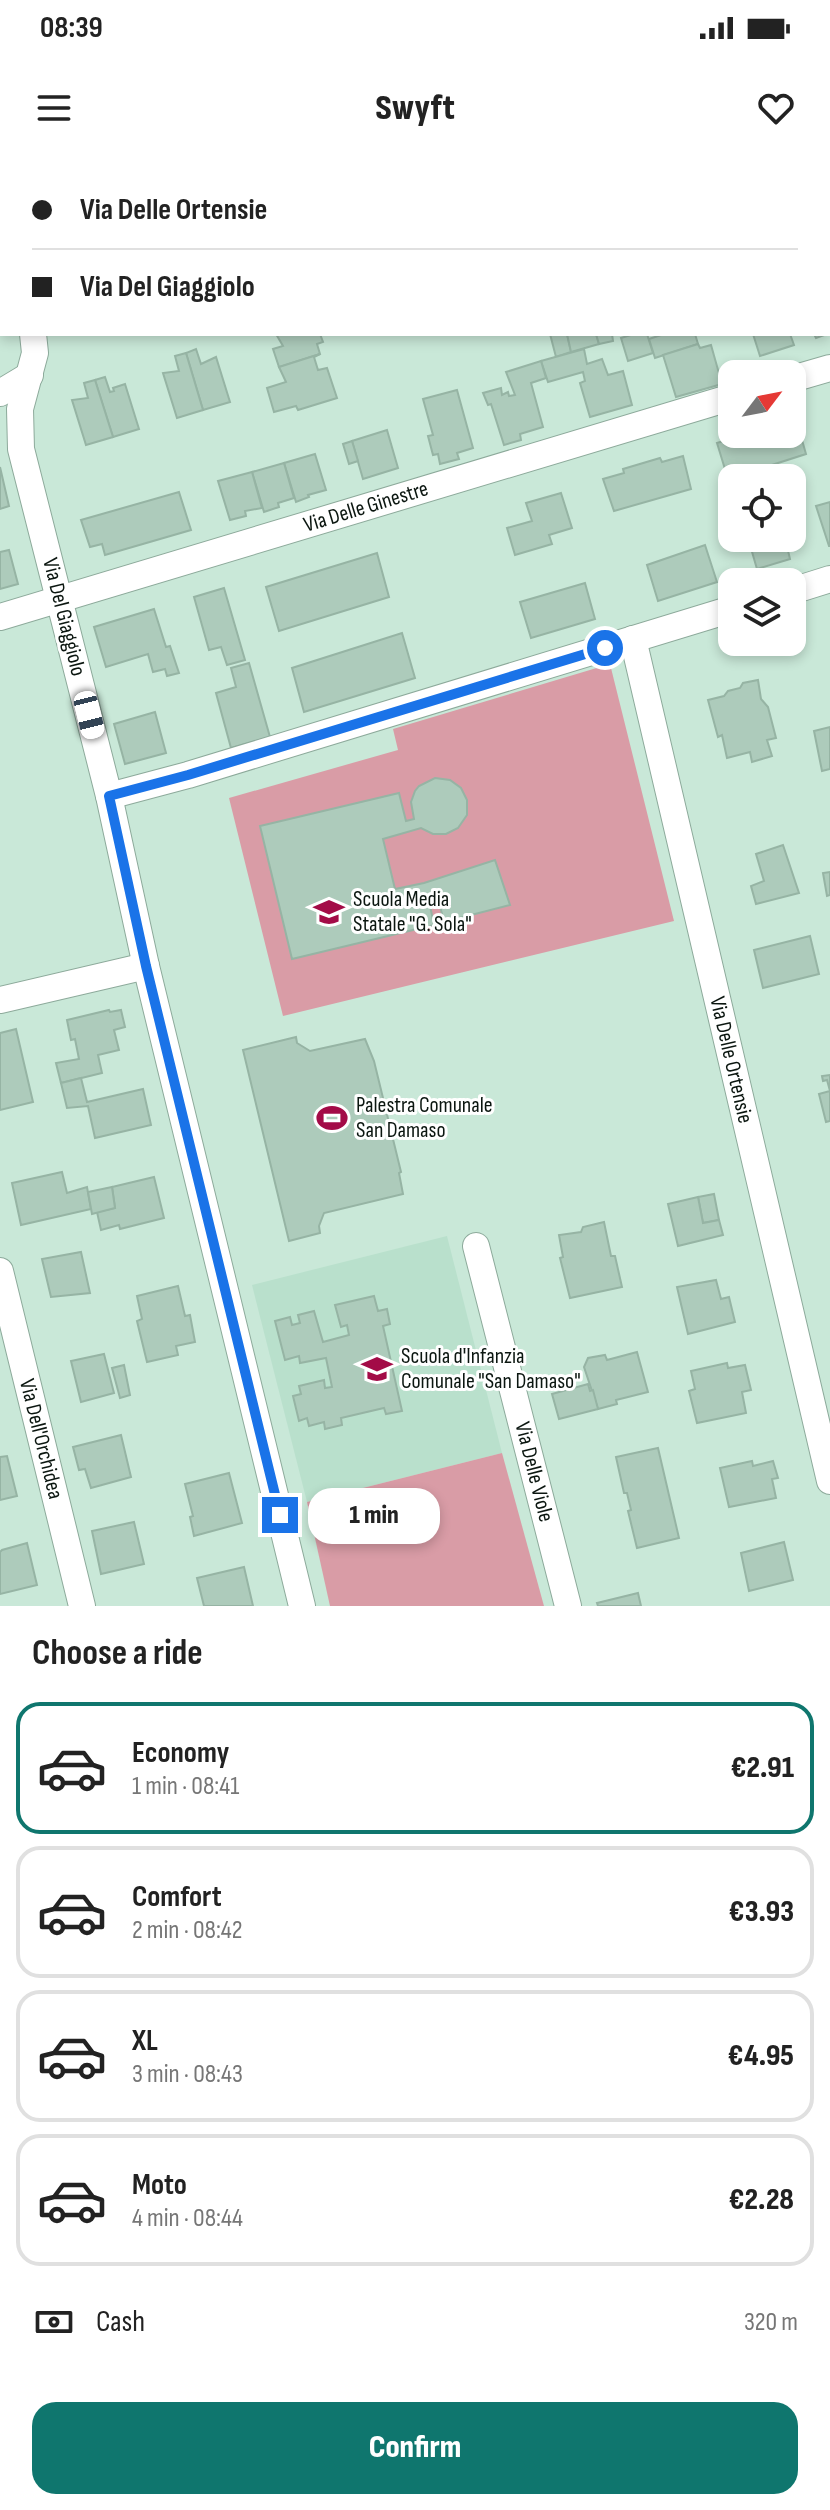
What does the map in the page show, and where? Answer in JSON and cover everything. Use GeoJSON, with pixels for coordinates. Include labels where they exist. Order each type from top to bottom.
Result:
{"type":"FeatureCollection","features":[{"type":"Feature","properties":{"kind":"street","name":"Via Del Giaggiolo"},"geometry":{"type":"LineString","coordinates":[[33,336],[35,353],[20,409],[21,449],[109,796],[146,966],[302,1606]]}},
{"type":"Feature","properties":{"kind":"street"},"geometry":{"type":"LineString","coordinates":[[806,375],[830,368]]}},
{"type":"Feature","properties":{"kind":"street"},"geometry":{"type":"LineString","coordinates":[[0,393],[30,375]]}},
{"type":"Feature","properties":{"kind":"street","name":"Via Delle Ginestre"},"geometry":{"type":"LineString","coordinates":[[0,617],[718,401]]}},
{"type":"Feature","properties":{"kind":"street"},"geometry":{"type":"LineString","coordinates":[[806,587],[830,579]]}},
{"type":"Feature","properties":{"kind":"street"},"geometry":{"type":"LineString","coordinates":[[109,796],[188,775],[718,613]]}},
{"type":"Feature","properties":{"kind":"street","name":"Via Delle Ortensie"},"geometry":{"type":"LineString","coordinates":[[633,639],[830,1481]]}},
{"type":"Feature","properties":{"kind":"street"},"geometry":{"type":"LineString","coordinates":[[0,1000],[146,966]]}},
{"type":"Feature","properties":{"kind":"street","name":"Via Delle Viole"},"geometry":{"type":"LineString","coordinates":[[476,1246],[568,1606]]}},
{"type":"Feature","properties":{"kind":"street","name":"Via Dell'Orchidea"},"geometry":{"type":"LineString","coordinates":[[0,1271],[82,1606]]}},
{"type":"Feature","properties":{"kind":"shaded area"},"geometry":{"type":"Polygon","coordinates":[[[610,664],[674,921],[283,1016],[229,798],[398,750],[393,729],[610,664]]]}},
{"type":"Feature","properties":{"kind":"shaded area","name":"Scuola d'Infanzia Comunale \"San Damaso\""},"geometry":{"type":"Polygon","coordinates":[[[447,1236],[502,1453],[307,1502],[252,1285],[447,1236]]]}},
{"type":"Feature","properties":{"kind":"shaded area"},"geometry":{"type":"Polygon","coordinates":[[[502,1453],[544,1606],[330,1606],[307,1502],[502,1453]]]}},
{"type":"Feature","properties":{"kind":"building"},"geometry":{"type":"Polygon","coordinates":[[[277,336],[321,336],[323,342],[317,344],[320,354],[279,367],[273,349],[283,346],[277,336]]]}},
{"type":"Feature","properties":{"kind":"building"},"geometry":{"type":"Polygon","coordinates":[[[551,336],[567,336],[571,352],[556,357],[551,336]]]}},
{"type":"Feature","properties":{"kind":"building"},"geometry":{"type":"Polygon","coordinates":[[[567,336],[597,336],[599,344],[571,352],[567,336]]]}},
{"type":"Feature","properties":{"kind":"building"},"geometry":{"type":"Polygon","coordinates":[[[597,336],[612,336],[613,341],[599,344],[597,336]]]}},
{"type":"Feature","properties":{"kind":"building"},"geometry":{"type":"Polygon","coordinates":[[[648,336],[653,353],[628,361],[621,338],[648,336]]]}},
{"type":"Feature","properties":{"kind":"building"},"geometry":{"type":"Polygon","coordinates":[[[658,336],[696,336],[698,344],[655,358],[649,339],[658,336]]]}},
{"type":"Feature","properties":{"kind":"building"},"geometry":{"type":"Polygon","coordinates":[[[754,336],[791,336],[794,345],[760,356],[754,336]]]}},
{"type":"Feature","properties":{"kind":"building"},"geometry":{"type":"Polygon","coordinates":[[[698,344],[700,348],[711,345],[718,370],[718,385],[676,397],[663,355],[698,344]]]}},
{"type":"Feature","properties":{"kind":"building"},"geometry":{"type":"Polygon","coordinates":[[[196,349],[201,364],[216,357],[230,402],[203,410],[186,353],[196,349]]]}},
{"type":"Feature","properties":{"kind":"building"},"geometry":{"type":"Polygon","coordinates":[[[584,349],[587,364],[602,359],[608,375],[623,371],[632,405],[590,417],[580,383],[585,381],[583,372],[548,382],[541,361],[584,349]]]}},
{"type":"Feature","properties":{"kind":"building"},"geometry":{"type":"Polygon","coordinates":[[[186,353],[203,410],[177,418],[163,373],[179,371],[175,356],[186,353]]]}},
{"type":"Feature","properties":{"kind":"building"},"geometry":{"type":"Polygon","coordinates":[[[320,354],[314,357],[318,370],[327,368],[337,398],[298,410],[296,406],[274,412],[267,388],[286,382],[279,367],[320,354]]]}},
{"type":"Feature","properties":{"kind":"building"},"geometry":{"type":"Polygon","coordinates":[[[541,361],[546,378],[531,383],[543,427],[520,434],[521,440],[504,445],[491,404],[488,405],[483,393],[501,388],[502,395],[508,392],[509,396],[515,395],[506,372],[541,361]]]}},
{"type":"Feature","properties":{"kind":"building"},"geometry":{"type":"Polygon","coordinates":[[[105,377],[110,392],[125,384],[139,429],[113,437],[95,380],[105,377]]]}},
{"type":"Feature","properties":{"kind":"building"},"geometry":{"type":"Polygon","coordinates":[[[95,380],[113,437],[86,445],[72,400],[88,398],[84,383],[95,380]]]}},
{"type":"Feature","properties":{"kind":"building"},"geometry":{"type":"Polygon","coordinates":[[[457,390],[473,448],[457,453],[459,459],[440,464],[438,454],[433,455],[428,436],[433,435],[423,399],[457,390]]]}},
{"type":"Feature","properties":{"kind":"building"},"geometry":{"type":"Polygon","coordinates":[[[387,430],[398,468],[363,479],[352,441],[387,430]]]}},
{"type":"Feature","properties":{"kind":"building"},"geometry":{"type":"Polygon","coordinates":[[[352,441],[358,461],[349,464],[343,444],[352,441]]]}},
{"type":"Feature","properties":{"kind":"building"},"geometry":{"type":"Polygon","coordinates":[[[719,448],[804,448],[806,454],[775,464],[723,464],[719,448]]]}},
{"type":"Feature","properties":{"kind":"building"},"geometry":{"type":"Polygon","coordinates":[[[315,454],[326,490],[296,502],[284,463],[315,454]]]}},
{"type":"Feature","properties":{"kind":"building"},"geometry":{"type":"Polygon","coordinates":[[[683,456],[691,489],[614,511],[603,479],[624,473],[623,469],[660,458],[662,462],[683,456]]]}},
{"type":"Feature","properties":{"kind":"building"},"geometry":{"type":"Polygon","coordinates":[[[284,463],[294,498],[264,512],[252,472],[284,463]]]}},
{"type":"Feature","properties":{"kind":"building"},"geometry":{"type":"Polygon","coordinates":[[[0,467],[9,506],[0,509],[0,467]]]}},
{"type":"Feature","properties":{"kind":"building"},"geometry":{"type":"Polygon","coordinates":[[[252,472],[262,508],[245,511],[246,516],[230,520],[218,481],[252,472]]]}},
{"type":"Feature","properties":{"kind":"building"},"geometry":{"type":"Polygon","coordinates":[[[179,492],[191,530],[105,555],[102,544],[90,547],[81,520],[179,492]]]}},
{"type":"Feature","properties":{"kind":"building"},"geometry":{"type":"Polygon","coordinates":[[[561,493],[572,528],[549,535],[552,544],[515,555],[507,528],[532,521],[526,503],[561,493]]]}},
{"type":"Feature","properties":{"kind":"building"},"geometry":{"type":"Polygon","coordinates":[[[830,502],[830,546],[829,546],[816,506],[830,502]]]}},
{"type":"Feature","properties":{"kind":"building"},"geometry":{"type":"Polygon","coordinates":[[[705,545],[717,582],[658,601],[647,565],[705,545]]]}},
{"type":"Feature","properties":{"kind":"building"},"geometry":{"type":"Polygon","coordinates":[[[9,550],[18,584],[0,589],[0,552],[9,550]]]}},
{"type":"Feature","properties":{"kind":"building"},"geometry":{"type":"Polygon","coordinates":[[[752,552],[788,552],[790,559],[757,568],[752,552]]]}},
{"type":"Feature","properties":{"kind":"building"},"geometry":{"type":"Polygon","coordinates":[[[377,553],[389,597],[279,631],[266,587],[377,553]]]}},
{"type":"Feature","properties":{"kind":"building"},"geometry":{"type":"Polygon","coordinates":[[[585,583],[595,619],[531,638],[520,602],[585,583]]]}},
{"type":"Feature","properties":{"kind":"building"},"geometry":{"type":"Polygon","coordinates":[[[224,588],[245,660],[227,665],[221,647],[209,650],[194,597],[224,588]]]}},
{"type":"Feature","properties":{"kind":"building"},"geometry":{"type":"Polygon","coordinates":[[[154,609],[166,647],[170,646],[179,673],[167,676],[165,669],[153,672],[148,654],[106,667],[94,627],[154,609]]]}},
{"type":"Feature","properties":{"kind":"building"},"geometry":{"type":"Polygon","coordinates":[[[402,633],[415,678],[304,712],[292,668],[402,633]]]}},
{"type":"Feature","properties":{"kind":"building"},"geometry":{"type":"Polygon","coordinates":[[[249,663],[270,737],[231,748],[216,693],[236,687],[231,668],[249,663]]]}},
{"type":"Feature","properties":{"kind":"building"},"geometry":{"type":"Polygon","coordinates":[[[758,680],[761,699],[768,707],[776,738],[767,740],[772,756],[752,762],[750,752],[727,758],[722,735],[718,737],[708,700],[724,696],[728,691],[740,688],[743,683],[758,680]]]}},
{"type":"Feature","properties":{"kind":"building"},"geometry":{"type":"Polygon","coordinates":[[[155,712],[166,753],[125,764],[114,724],[155,712]]]}},
{"type":"Feature","properties":{"kind":"building"},"geometry":{"type":"Polygon","coordinates":[[[830,727],[830,769],[822,771],[814,731],[830,727]]]}},
{"type":"Feature","properties":{"kind":"building"},"geometry":{"type":"Polygon","coordinates":[[[435,778],[450,780],[461,788],[467,800],[467,815],[458,828],[446,834],[433,834],[421,828],[383,839],[395,889],[495,860],[510,905],[444,922],[437,894],[428,896],[434,925],[292,959],[260,826],[399,793],[406,821],[414,819],[411,802],[415,791],[435,778]]]}},
{"type":"Feature","properties":{"kind":"building"},"geometry":{"type":"Polygon","coordinates":[[[783,845],[799,893],[756,904],[751,886],[764,881],[756,854],[783,845]]]}},
{"type":"Feature","properties":{"kind":"building"},"geometry":{"type":"Polygon","coordinates":[[[830,872],[830,895],[827,896],[823,873],[830,872]]]}},
{"type":"Feature","properties":{"kind":"building"},"geometry":{"type":"Polygon","coordinates":[[[810,936],[819,974],[763,988],[754,950],[810,936]]]}},
{"type":"Feature","properties":{"kind":"building"},"geometry":{"type":"Polygon","coordinates":[[[121,1010],[125,1027],[114,1030],[119,1050],[98,1055],[102,1073],[61,1083],[56,1063],[79,1059],[67,1020],[121,1010]]]}},
{"type":"Feature","properties":{"kind":"building"},"geometry":{"type":"Polygon","coordinates":[[[16,1029],[33,1102],[0,1110],[0,1033],[16,1029]]]}},
{"type":"Feature","properties":{"kind":"building"},"geometry":{"type":"Polygon","coordinates":[[[296,1037],[297,1043],[310,1051],[365,1039],[374,1061],[401,1172],[403,1194],[324,1213],[320,1233],[289,1241],[243,1050],[296,1037]]]}},
{"type":"Feature","properties":{"kind":"building"},"geometry":{"type":"Polygon","coordinates":[[[830,1075],[830,1091],[827,1080],[823,1081],[822,1076],[830,1075]]]}},
{"type":"Feature","properties":{"kind":"building"},"geometry":{"type":"Polygon","coordinates":[[[81,1078],[87,1102],[143,1089],[151,1125],[95,1138],[88,1106],[67,1108],[61,1083],[81,1078]]]}},
{"type":"Feature","properties":{"kind":"building"},"geometry":{"type":"Polygon","coordinates":[[[830,1091],[830,1121],[826,1122],[819,1094],[830,1091]]]}},
{"type":"Feature","properties":{"kind":"building"},"geometry":{"type":"Polygon","coordinates":[[[62,1172],[67,1193],[87,1187],[91,1209],[21,1225],[12,1183],[62,1172]]]}},
{"type":"Feature","properties":{"kind":"building"},"geometry":{"type":"Polygon","coordinates":[[[154,1177],[164,1218],[120,1229],[119,1225],[101,1230],[97,1212],[115,1208],[112,1187],[154,1177]]]}},
{"type":"Feature","properties":{"kind":"building"},"geometry":{"type":"Polygon","coordinates":[[[112,1187],[115,1208],[92,1214],[88,1192],[112,1187]]]}},
{"type":"Feature","properties":{"kind":"building"},"geometry":{"type":"Polygon","coordinates":[[[714,1194],[719,1220],[703,1223],[698,1197],[714,1194]]]}},
{"type":"Feature","properties":{"kind":"building"},"geometry":{"type":"Polygon","coordinates":[[[698,1197],[703,1223],[719,1220],[723,1235],[678,1246],[668,1204],[698,1197]]]}},
{"type":"Feature","properties":{"kind":"building"},"geometry":{"type":"Polygon","coordinates":[[[604,1222],[622,1287],[570,1298],[560,1258],[563,1257],[559,1235],[581,1232],[583,1227],[604,1222]]]}},
{"type":"Feature","properties":{"kind":"building"},"geometry":{"type":"Polygon","coordinates":[[[81,1252],[90,1293],[51,1297],[42,1259],[81,1252]]]}},
{"type":"Feature","properties":{"kind":"building"},"geometry":{"type":"Polygon","coordinates":[[[716,1280],[721,1299],[729,1297],[735,1322],[688,1334],[677,1287],[716,1280]]]}},
{"type":"Feature","properties":{"kind":"building"},"geometry":{"type":"Polygon","coordinates":[[[178,1286],[185,1316],[190,1315],[195,1342],[176,1346],[178,1355],[147,1362],[137,1321],[142,1319],[137,1296],[178,1286]]]}},
{"type":"Feature","properties":{"kind":"building"},"geometry":{"type":"Polygon","coordinates":[[[374,1296],[378,1311],[387,1309],[390,1324],[383,1326],[402,1411],[386,1414],[384,1408],[341,1418],[342,1425],[325,1429],[324,1422],[309,1426],[307,1418],[299,1421],[293,1396],[301,1394],[299,1386],[324,1380],[325,1388],[332,1387],[326,1358],[300,1363],[299,1356],[285,1360],[275,1321],[290,1317],[292,1325],[300,1323],[298,1315],[314,1311],[323,1342],[349,1335],[347,1325],[341,1327],[335,1305],[374,1296]]]}},
{"type":"Feature","properties":{"kind":"building"},"geometry":{"type":"Polygon","coordinates":[[[637,1352],[648,1392],[616,1400],[617,1404],[598,1409],[584,1367],[588,1358],[605,1355],[607,1360],[637,1352]]]}},
{"type":"Feature","properties":{"kind":"building"},"geometry":{"type":"Polygon","coordinates":[[[104,1354],[114,1393],[81,1402],[71,1361],[104,1354]]]}},
{"type":"Feature","properties":{"kind":"building"},"geometry":{"type":"Polygon","coordinates":[[[727,1363],[728,1368],[745,1365],[751,1390],[742,1392],[746,1413],[697,1423],[689,1391],[695,1389],[691,1371],[727,1363]]]}},
{"type":"Feature","properties":{"kind":"building"},"geometry":{"type":"Polygon","coordinates":[[[124,1365],[130,1395],[120,1398],[112,1368],[124,1365]]]}},
{"type":"Feature","properties":{"kind":"building"},"geometry":{"type":"Polygon","coordinates":[[[588,1384],[590,1391],[593,1390],[598,1409],[559,1419],[552,1394],[588,1384]]]}},
{"type":"Feature","properties":{"kind":"building"},"geometry":{"type":"Polygon","coordinates":[[[121,1435],[131,1477],[91,1488],[85,1469],[79,1470],[73,1447],[121,1435]]]}},
{"type":"Feature","properties":{"kind":"building"},"geometry":{"type":"Polygon","coordinates":[[[658,1448],[679,1538],[637,1548],[628,1511],[631,1510],[616,1457],[658,1448]]]}},
{"type":"Feature","properties":{"kind":"building"},"geometry":{"type":"Polygon","coordinates":[[[7,1456],[17,1496],[0,1500],[0,1457],[7,1456]]]}},
{"type":"Feature","properties":{"kind":"building"},"geometry":{"type":"Polygon","coordinates":[[[752,1461],[753,1466],[773,1461],[778,1478],[772,1479],[776,1498],[729,1507],[720,1468],[752,1461]]]}},
{"type":"Feature","properties":{"kind":"building"},"geometry":{"type":"Polygon","coordinates":[[[229,1473],[242,1523],[194,1536],[190,1517],[193,1516],[185,1484],[229,1473]]]}},
{"type":"Feature","properties":{"kind":"building"},"geometry":{"type":"Polygon","coordinates":[[[134,1522],[144,1564],[101,1574],[92,1531],[134,1522]]]}},
{"type":"Feature","properties":{"kind":"building"},"geometry":{"type":"Polygon","coordinates":[[[784,1542],[793,1580],[749,1591],[741,1553],[784,1542]]]}},
{"type":"Feature","properties":{"kind":"building"},"geometry":{"type":"Polygon","coordinates":[[[27,1543],[37,1585],[0,1594],[0,1552],[27,1543]]]}},
{"type":"Feature","properties":{"kind":"building"},"geometry":{"type":"Polygon","coordinates":[[[244,1567],[253,1606],[204,1606],[197,1578],[244,1567]]]}},
{"type":"Feature","properties":{"kind":"building"},"geometry":{"type":"Polygon","coordinates":[[[638,1593],[641,1606],[598,1606],[597,1603],[638,1593]]]}},
{"type":"Feature","properties":{"kind":"place","name":"Scuola Media Statale \"G. Sola\""},"geometry":{"type":"Point","coordinates":[329,912]}},
{"type":"Feature","properties":{"kind":"place","name":"Palestra Comunale San Damaso"},"geometry":{"type":"Point","coordinates":[332,1118]}},
{"type":"Feature","properties":{"kind":"place","name":"Scuola d'Infanzia Comunale \"San Damaso\""},"geometry":{"type":"Point","coordinates":[377,1369]}},
{"type":"Feature","properties":{"kind":"route"},"geometry":{"type":"LineString","coordinates":[[280,1515],[146,966],[109,796],[188,775],[605,648]]}}]}
